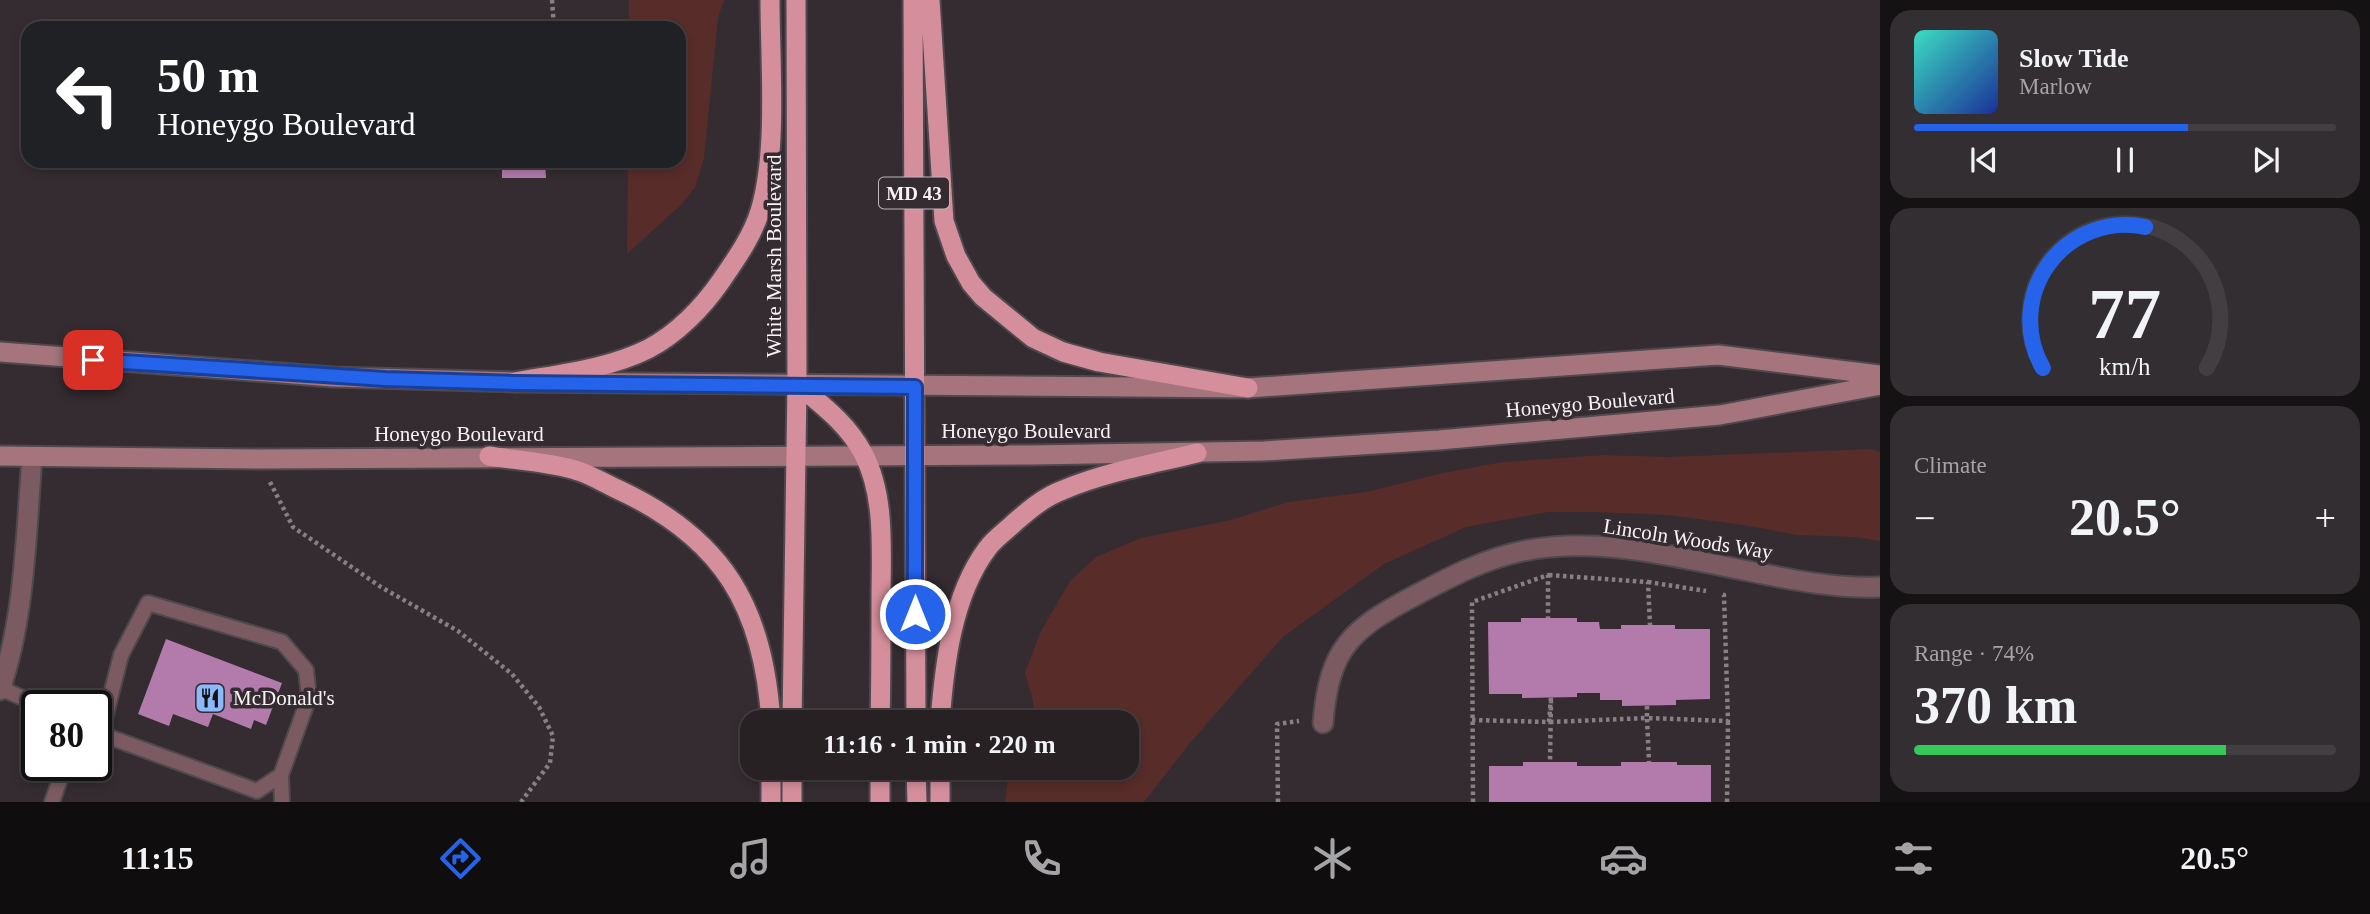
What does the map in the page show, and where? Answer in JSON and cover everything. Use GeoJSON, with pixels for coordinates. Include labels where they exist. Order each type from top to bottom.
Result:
{"type":"FeatureCollection","features":[{"type":"Feature","properties":{"kind":"highway"},"geometry":{"type":"LineString","coordinates":[[515,383],[608,364],[649,349],[679,328],[711,295],[746,245],[760,212],[769,151],[770,0]]}},
{"type":"Feature","properties":{"kind":"highway","name":"White Marsh Boulevard"},"geometry":{"type":"LineString","coordinates":[[792,710],[796,0]]}},
{"type":"Feature","properties":{"kind":"highway","name":"MD 43"},"geometry":{"type":"LineString","coordinates":[[914,0],[916,710]]}},
{"type":"Feature","properties":{"kind":"highway"},"geometry":{"type":"LineString","coordinates":[[930,0],[944,221],[956,256],[971,282],[984,297],[1033,338],[1063,352],[1099,362],[1248,388]]}},
{"type":"Feature","properties":{"kind":"highway"},"geometry":{"type":"LineString","coordinates":[[796,384],[842,422],[864,454],[876,493],[880,526],[880,710]]}},
{"type":"Feature","properties":{"kind":"highway"},"geometry":{"type":"LineString","coordinates":[[941,710],[943,678],[958,611],[968,584],[988,549],[1032,507],[1061,490],[1096,478],[1197,453]]}},
{"type":"Feature","properties":{"kind":"highway"},"geometry":{"type":"LineString","coordinates":[[489,456],[576,470],[663,513],[692,535],[720,564],[751,617],[765,666],[770,710]]}},
{"type":"Feature","properties":{"kind":"highway"},"geometry":{"type":"LineString","coordinates":[[771,780],[771,802]]}},
{"type":"Feature","properties":{"kind":"highway"},"geometry":{"type":"LineString","coordinates":[[792,780],[792,802]]}},
{"type":"Feature","properties":{"kind":"highway"},"geometry":{"type":"LineString","coordinates":[[880,780],[880,802]]}},
{"type":"Feature","properties":{"kind":"highway"},"geometry":{"type":"LineString","coordinates":[[916,780],[917,802]]}},
{"type":"Feature","properties":{"kind":"highway"},"geometry":{"type":"LineString","coordinates":[[940,780],[940,802]]}},
{"type":"Feature","properties":{"kind":"main road","name":"Honeygo Boulevard"},"geometry":{"type":"LineString","coordinates":[[0,352],[332,377],[515,383],[1248,388],[1718,355],[1880,375]]}},
{"type":"Feature","properties":{"kind":"main road","name":"Honeygo Boulevard"},"geometry":{"type":"LineString","coordinates":[[0,456],[260,459],[1197,453],[1344,447],[1720,415],[1880,385]]}},
{"type":"Feature","properties":{"kind":"street"},"geometry":{"type":"LineString","coordinates":[[0,689],[18,620],[32,458]]}},
{"type":"Feature","properties":{"kind":"street","name":"Lincoln Woods Way"},"geometry":{"type":"LineString","coordinates":[[1323,723],[1325,691],[1336,660],[1347,641],[1398,604],[1447,577],[1524,551],[1560,547],[1626,548],[1798,580],[1880,587]]}},
{"type":"Feature","properties":{"kind":"lane"},"geometry":{"type":"LineString","coordinates":[[111,690],[121,655],[148,603],[282,642],[306,670],[309,696],[281,775],[282,802]]}},
{"type":"Feature","properties":{"kind":"lane"},"geometry":{"type":"LineString","coordinates":[[0,689],[21,698]]}},
{"type":"Feature","properties":{"kind":"lane"},"geometry":{"type":"LineString","coordinates":[[112,738],[257,791],[281,775]]}},
{"type":"Feature","properties":{"kind":"lane"},"geometry":{"type":"LineString","coordinates":[[52,802],[59,781]]}},
{"type":"Feature","properties":{"kind":"path"},"geometry":{"type":"LineString","coordinates":[[552,0],[554,21]]}},
{"type":"Feature","properties":{"kind":"path"},"geometry":{"type":"LineString","coordinates":[[260,459],[282,510],[293,527],[381,587],[458,631],[512,674],[539,707],[553,736],[550,763],[521,802]]}},
{"type":"Feature","properties":{"kind":"path"},"geometry":{"type":"LineString","coordinates":[[1548,575],[1548,618]]}},
{"type":"Feature","properties":{"kind":"path"},"geometry":{"type":"LineString","coordinates":[[1473,802],[1472,602],[1548,575],[1648,582],[1724,594],[1728,721],[1727,802]]}},
{"type":"Feature","properties":{"kind":"path"},"geometry":{"type":"LineString","coordinates":[[1648,582],[1650,625]]}},
{"type":"Feature","properties":{"kind":"path"},"geometry":{"type":"LineString","coordinates":[[1549,722],[1551,697],[1550,762]]}},
{"type":"Feature","properties":{"kind":"path"},"geometry":{"type":"LineString","coordinates":[[1647,706],[1648,762]]}},
{"type":"Feature","properties":{"kind":"path"},"geometry":{"type":"LineString","coordinates":[[1472,720],[1549,722],[1647,718],[1728,721]]}},
{"type":"Feature","properties":{"kind":"path"},"geometry":{"type":"LineString","coordinates":[[1278,802],[1277,724],[1305,721],[1323,723]]}},
{"type":"Feature","properties":{"kind":"shaded area"},"geometry":{"type":"Polygon","coordinates":[[[629,0],[724,0],[718,18],[704,158],[695,188],[682,204],[627,254],[628,168],[686,168],[686,21],[629,21],[629,0]]]}},
{"type":"Feature","properties":{"kind":"shaded area"},"geometry":{"type":"Polygon","coordinates":[[[1871,449],[1880,452],[1880,541],[1797,535],[1668,515],[1594,512],[1548,512],[1466,527],[1384,564],[1283,637],[1190,743],[1144,802],[1005,802],[1008,780],[1139,780],[1139,710],[1034,710],[1025,673],[1040,633],[1070,581],[1096,557],[1141,538],[1231,520],[1288,502],[1366,492],[1442,473],[1503,462],[1604,455],[1667,457],[1871,449]]]}},
{"type":"Feature","properties":{"kind":"building"},"geometry":{"type":"Polygon","coordinates":[[[502,168],[545,168],[546,178],[502,178],[502,168]]]}},
{"type":"Feature","properties":{"kind":"building"},"geometry":{"type":"Polygon","coordinates":[[[1521,618],[1577,618],[1577,622],[1599,622],[1600,629],[1621,629],[1621,625],[1675,625],[1675,629],[1710,629],[1710,699],[1676,700],[1676,705],[1622,706],[1622,700],[1600,700],[1600,693],[1577,693],[1577,697],[1522,698],[1522,694],[1489,694],[1488,622],[1521,622],[1521,618]]]}},
{"type":"Feature","properties":{"kind":"building","name":"McDonald's"},"geometry":{"type":"Polygon","coordinates":[[[166,639],[282,683],[266,725],[254,720],[251,729],[213,714],[208,727],[173,714],[169,726],[138,714],[166,639]]]}},
{"type":"Feature","properties":{"kind":"building"},"geometry":{"type":"Polygon","coordinates":[[[1523,762],[1577,762],[1577,766],[1621,766],[1621,762],[1711,765],[1711,802],[1489,802],[1489,766],[1523,766],[1523,762]]]}},
{"type":"Feature","properties":{"kind":"place","name":"McDonald's"},"geometry":{"type":"Point","coordinates":[210,698]}},
{"type":"Feature","properties":{"kind":"route"},"geometry":{"type":"LineString","coordinates":[[93,360],[385,379],[915,387],[915,614]]}}]}
